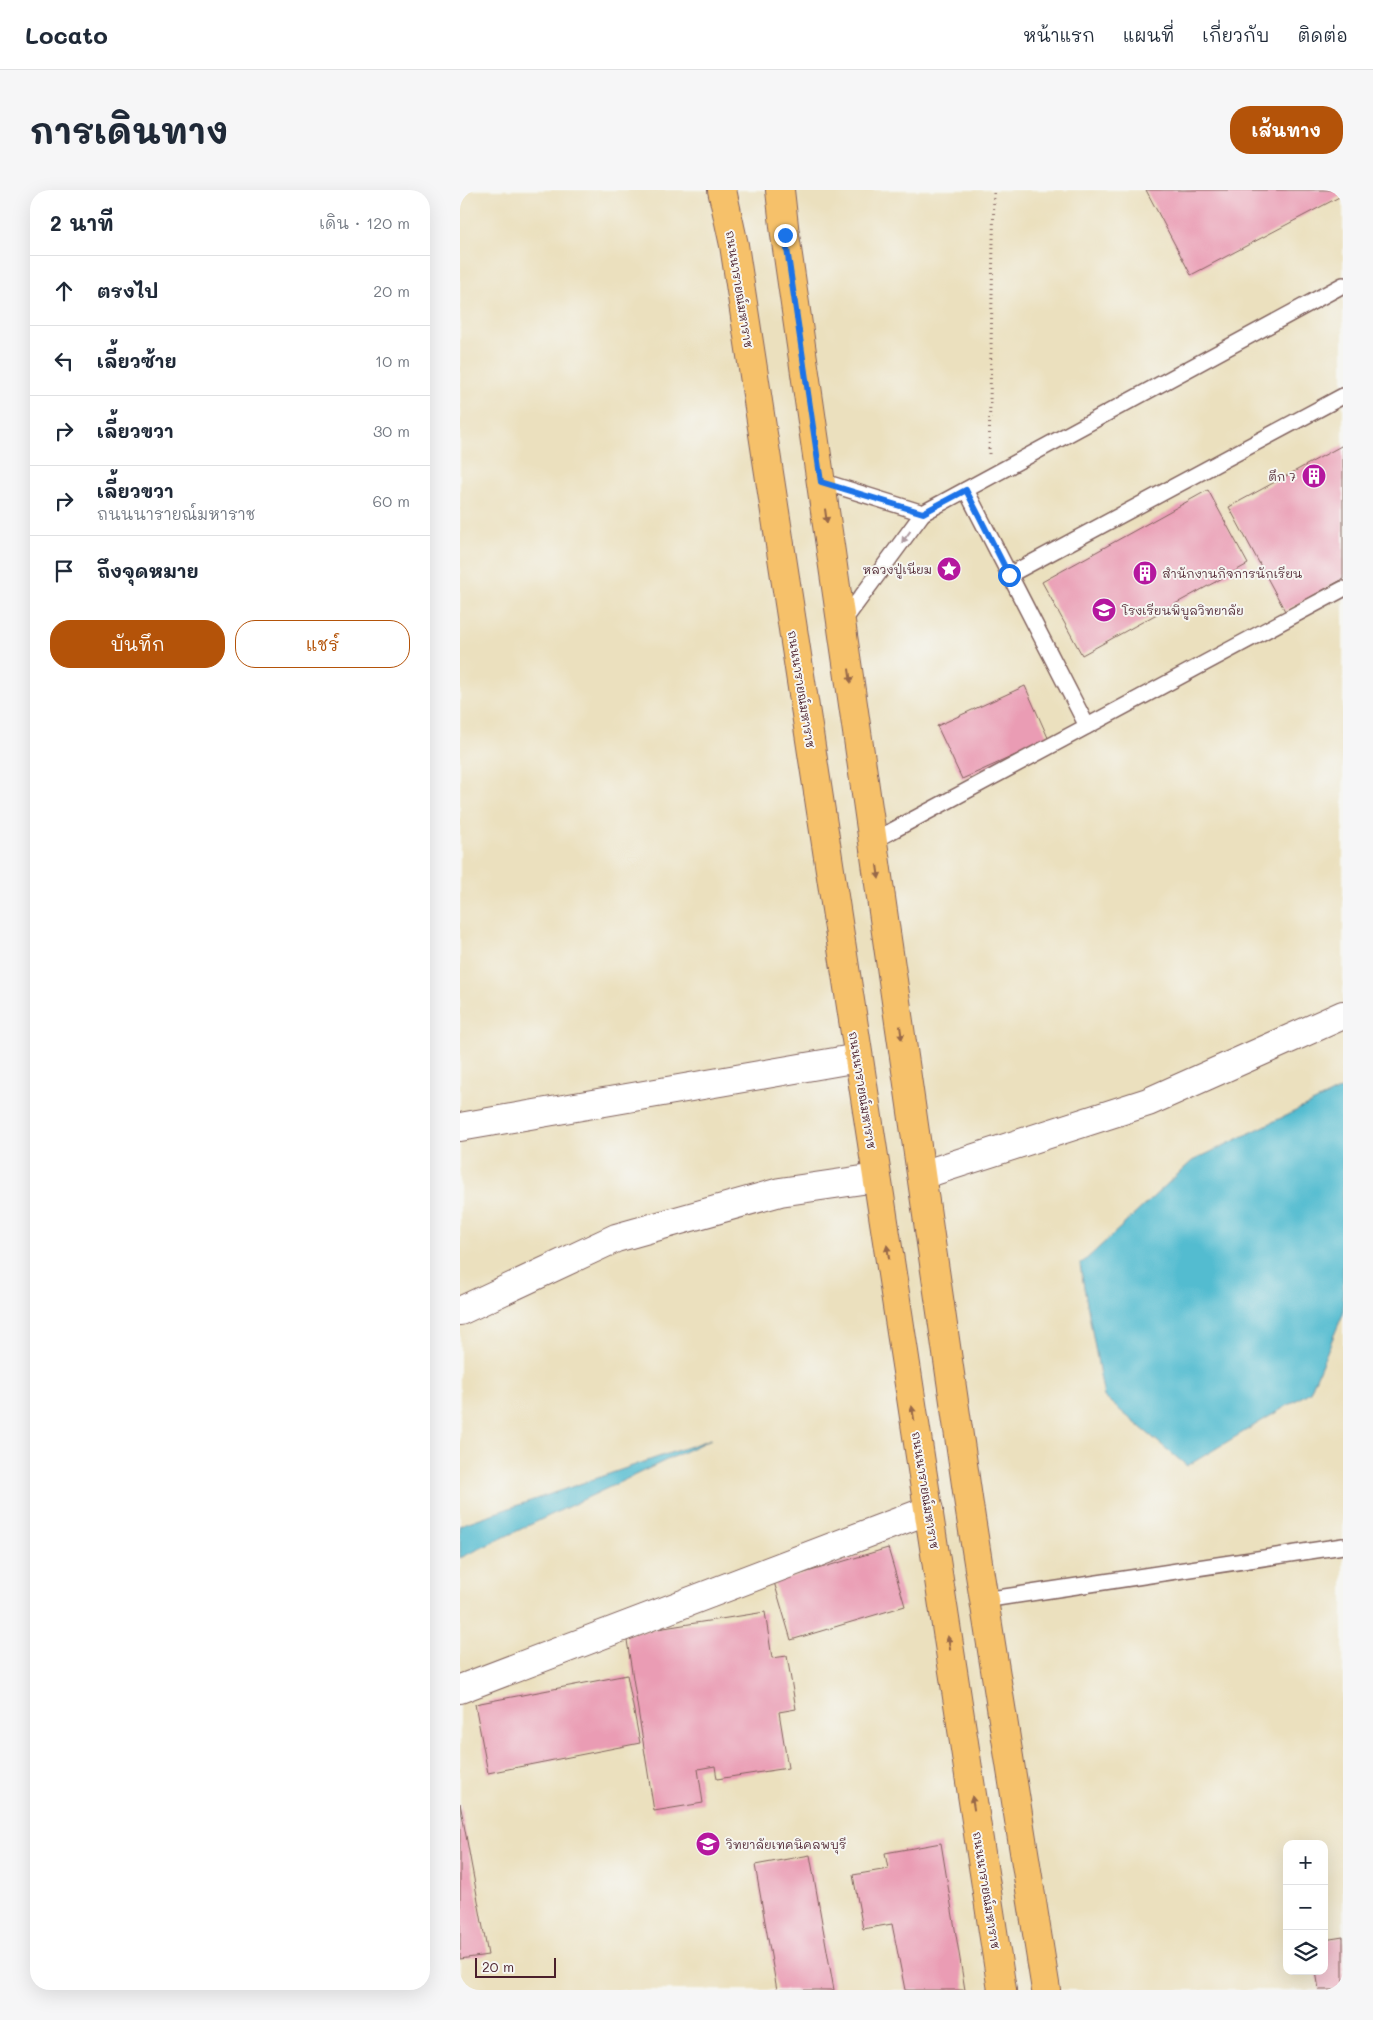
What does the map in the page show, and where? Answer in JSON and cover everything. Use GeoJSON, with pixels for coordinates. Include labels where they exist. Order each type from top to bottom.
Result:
{"type":"FeatureCollection","features":[{"type":"Feature","properties":{"kind":"main road","name":"ถนนนารายณ์มหาราช"},"geometry":{"type":"LineString","coordinates":[[722,190],[734,244],[1002,1990]]}},
{"type":"Feature","properties":{"kind":"main road"},"geometry":{"type":"LineString","coordinates":[[780,190],[984,1600],[1046,1990]]}},
{"type":"Feature","properties":{"kind":"street"},"geometry":{"type":"LineString","coordinates":[[922,1175],[1148,1102],[1343,1016]]}},
{"type":"Feature","properties":{"kind":"street"},"geometry":{"type":"LineString","coordinates":[[460,1127],[858,1058]]}},
{"type":"Feature","properties":{"kind":"street"},"geometry":{"type":"LineString","coordinates":[[460,1311],[616,1238],[780,1192],[876,1178]]}},
{"type":"Feature","properties":{"kind":"street"},"geometry":{"type":"LineString","coordinates":[[460,1689],[929,1510]]}},
{"type":"Feature","properties":{"kind":"lane"},"geometry":{"type":"LineString","coordinates":[[842,623],[923,513],[1343,285]]}},
{"type":"Feature","properties":{"kind":"lane"},"geometry":{"type":"LineString","coordinates":[[1009,575],[1343,396]]}},
{"type":"Feature","properties":{"kind":"lane"},"geometry":{"type":"LineString","coordinates":[[821,482],[923,513]]}},
{"type":"Feature","properties":{"kind":"lane"},"geometry":{"type":"LineString","coordinates":[[966,490],[1087,726]]}},
{"type":"Feature","properties":{"kind":"lane"},"geometry":{"type":"LineString","coordinates":[[873,841],[1343,589]]}},
{"type":"Feature","properties":{"kind":"lane"},"geometry":{"type":"LineString","coordinates":[[984,1600],[1343,1546]]}},
{"type":"Feature","properties":{"kind":"path"},"geometry":{"type":"LineString","coordinates":[[989,478],[994,190]]}},
{"type":"Feature","properties":{"kind":"water"},"geometry":{"type":"Polygon","coordinates":[[[1343,1088],[1343,1314],[1310,1392],[1187,1466],[1104,1397],[1080,1265],[1192,1161],[1343,1088]]]}},
{"type":"Feature","properties":{"kind":"water"},"geometry":{"type":"Polygon","coordinates":[[[711,1439],[460,1558],[460,1525],[711,1439]]]}},
{"type":"Feature","properties":{"kind":"building"},"geometry":{"type":"Polygon","coordinates":[[[1146,190],[1343,190],[1343,195],[1191,275],[1146,190]]]}},
{"type":"Feature","properties":{"kind":"building","name":"ตึก 7"},"geometry":{"type":"Polygon","coordinates":[[[1343,445],[1343,579],[1285,611],[1229,507],[1343,445]]]}},
{"type":"Feature","properties":{"kind":"building","name":"สำนักงานกิจการนักเรียน"},"geometry":{"type":"Polygon","coordinates":[[[1208,490],[1248,564],[1082,655],[1042,582],[1208,490]]]}},
{"type":"Feature","properties":{"kind":"building"},"geometry":{"type":"Polygon","coordinates":[[[1025,686],[1049,740],[962,779],[937,726],[1025,686]]]}},
{"type":"Feature","properties":{"kind":"building"},"geometry":{"type":"Polygon","coordinates":[[[888,1548],[905,1606],[791,1640],[774,1582],[888,1548]]]}},
{"type":"Feature","properties":{"kind":"building"},"geometry":{"type":"Polygon","coordinates":[[[765,1612],[772,1658],[787,1656],[796,1709],[779,1712],[788,1768],[717,1779],[715,1766],[698,1769],[703,1803],[654,1811],[626,1634],[765,1612]]]}},
{"type":"Feature","properties":{"kind":"building"},"geometry":{"type":"Polygon","coordinates":[[[627,1675],[640,1743],[488,1773],[475,1704],[627,1675]]]}},
{"type":"Feature","properties":{"kind":"building"},"geometry":{"type":"Polygon","coordinates":[[[460,1803],[488,1955],[460,1959],[460,1803]]]}},
{"type":"Feature","properties":{"kind":"building"},"geometry":{"type":"Polygon","coordinates":[[[941,1843],[965,1990],[905,1990],[892,1924],[863,1929],[853,1875],[888,1869],[885,1853],[941,1843]]]}},
{"type":"Feature","properties":{"kind":"building"},"geometry":{"type":"Polygon","coordinates":[[[810,1855],[834,1990],[777,1990],[755,1865],[810,1855]]]}},
{"type":"Feature","properties":{"kind":"building"},"geometry":{"type":"Polygon","coordinates":[[[1343,1937],[1343,1990],[1319,1990],[1317,1975],[1328,1975],[1328,1939],[1343,1937]]]}},
{"type":"Feature","properties":{"kind":"place","name":"ตึก 7"},"geometry":{"type":"Point","coordinates":[1314,476]}},
{"type":"Feature","properties":{"kind":"place","name":"หลวงปู่เนียม"},"geometry":{"type":"Point","coordinates":[949,569]}},
{"type":"Feature","properties":{"kind":"place","name":"สำนักงานกิจการนักเรียน"},"geometry":{"type":"Point","coordinates":[1145,573]}},
{"type":"Feature","properties":{"kind":"place","name":"โรงเรียนพิบูลวิทยาลัย"},"geometry":{"type":"Point","coordinates":[1104,610]}},
{"type":"Feature","properties":{"kind":"place","name":"วิทยาลัยเทคนิคลพบุรี"},"geometry":{"type":"Point","coordinates":[708,1844]}},
{"type":"Feature","properties":{"kind":"route"},"geometry":{"type":"LineString","coordinates":[[785,235],[821,482],[923,513],[966,490],[1009,575]]}}]}
